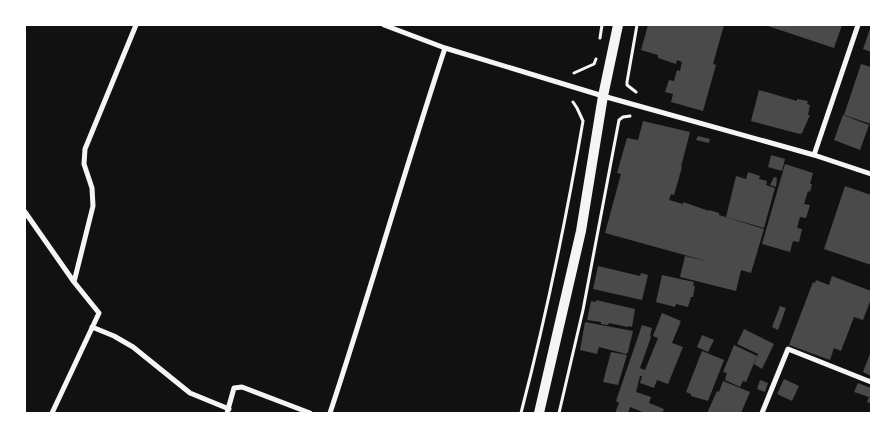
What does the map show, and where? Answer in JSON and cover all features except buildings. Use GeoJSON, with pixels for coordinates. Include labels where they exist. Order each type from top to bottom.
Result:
{"type":"FeatureCollection","features":[{"type":"Feature","properties":{"kind":"main road"},"geometry":{"type":"LineString","coordinates":[[540,413],[581,231],[603,96],[618,25]]}},
{"type":"Feature","properties":{"kind":"street"},"geometry":{"type":"LineString","coordinates":[[74,282],[92,206],[92,188],[84,164],[85,150],[136,25]]}},
{"type":"Feature","properties":{"kind":"street"},"geometry":{"type":"LineString","coordinates":[[384,25],[445,48],[603,96],[814,155],[871,174]]}},
{"type":"Feature","properties":{"kind":"street"},"geometry":{"type":"LineString","coordinates":[[814,155],[858,25]]}},
{"type":"Feature","properties":{"kind":"street"},"geometry":{"type":"LineString","coordinates":[[330,413],[365,306],[416,134],[445,48]]}},
{"type":"Feature","properties":{"kind":"street"},"geometry":{"type":"LineString","coordinates":[[25,212],[98,313],[52,413]]}},
{"type":"Feature","properties":{"kind":"street"},"geometry":{"type":"LineString","coordinates":[[92,326],[133,347],[190,393],[228,411],[234,388],[242,387],[310,413]]}},
{"type":"Feature","properties":{"kind":"street"},"geometry":{"type":"LineString","coordinates":[[762,413],[788,349],[871,382]]}},
{"type":"Feature","properties":{"kind":"path"},"geometry":{"type":"LineString","coordinates":[[599,42],[602,25]]}},
{"type":"Feature","properties":{"kind":"path"},"geometry":{"type":"LineString","coordinates":[[636,92],[627,85],[627,82],[637,25]]}},
{"type":"Feature","properties":{"kind":"path"},"geometry":{"type":"LineString","coordinates":[[574,73],[594,64],[597,51]]}},
{"type":"Feature","properties":{"kind":"path"},"geometry":{"type":"LineString","coordinates":[[521,413],[564,230],[583,122],[573,102]]}},
{"type":"Feature","properties":{"kind":"path"},"geometry":{"type":"LineString","coordinates":[[559,413],[583,310],[619,120],[630,116]]}}]}
